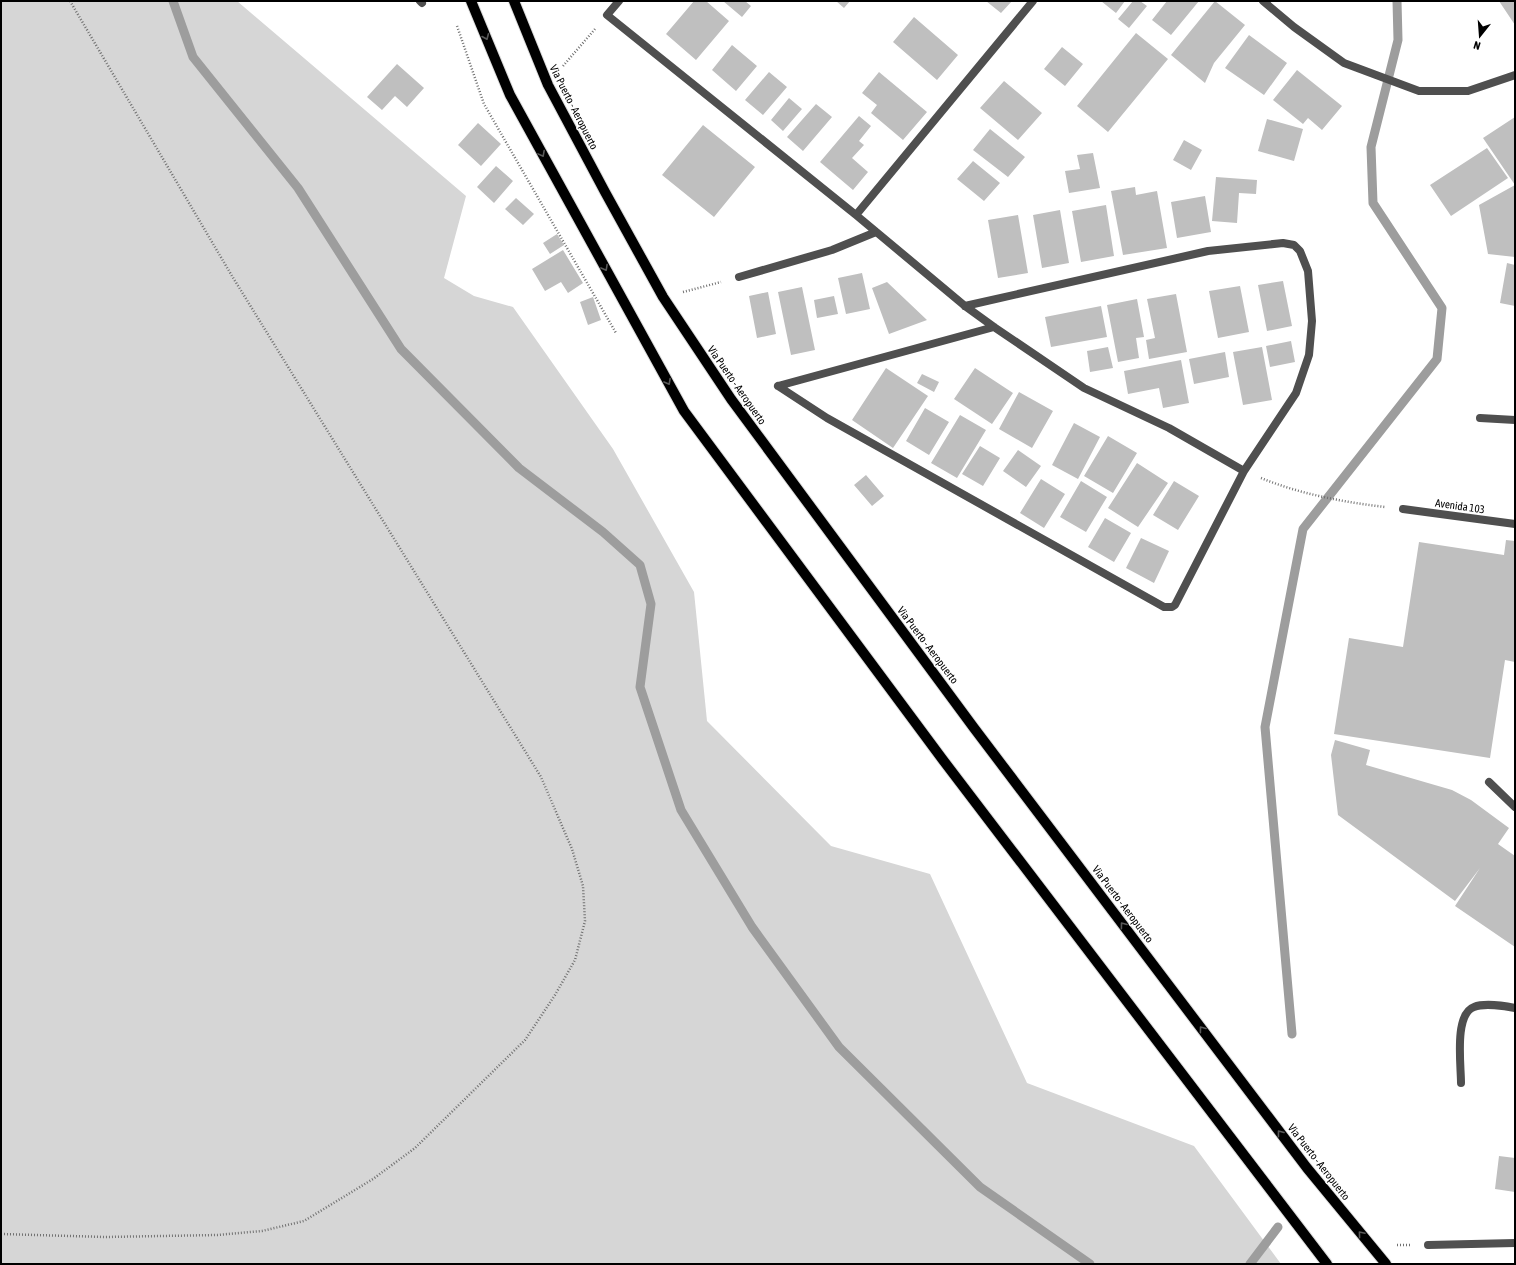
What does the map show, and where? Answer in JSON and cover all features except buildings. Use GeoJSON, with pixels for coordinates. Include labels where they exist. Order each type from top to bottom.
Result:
{"type":"FeatureCollection","features":[{"type":"Feature","properties":{"kind":"main road"},"geometry":{"type":"LineString","coordinates":[[472,1],[510,95],[684,411],[943,760],[1327,1264]]}},
{"type":"Feature","properties":{"kind":"main road","name":"Via Puerto - Aeropuerto"},"geometry":{"type":"LineString","coordinates":[[514,1],[548,85],[663,297],[731,399],[974,728],[1306,1168],[1386,1264]]}},
{"type":"Feature","properties":{"kind":"street"},"geometry":{"type":"LineString","coordinates":[[619,1],[607,15],[876,232],[964,306],[994,328],[1084,388],[1169,428],[1244,471]]}},
{"type":"Feature","properties":{"kind":"street"},"geometry":{"type":"LineString","coordinates":[[856,216],[1033,1]]}},
{"type":"Feature","properties":{"kind":"street"},"geometry":{"type":"LineString","coordinates":[[1264,1],[1294,27],[1344,63],[1419,91],[1468,91],[1515,75]]}},
{"type":"Feature","properties":{"kind":"street"},"geometry":{"type":"LineString","coordinates":[[738,277],[832,250],[876,232]]}},
{"type":"Feature","properties":{"kind":"street"},"geometry":{"type":"LineString","coordinates":[[964,306],[1208,251],[1283,243],[1294,245],[1300,250],[1308,271],[1312,321],[1309,355],[1296,393],[1244,471],[1175,605],[1172,607],[1164,607],[826,418],[778,386],[994,328]]}},
{"type":"Feature","properties":{"kind":"street"},"geometry":{"type":"LineString","coordinates":[[1480,418],[1515,420]]}},
{"type":"Feature","properties":{"kind":"street","name":"Avenida 103"},"geometry":{"type":"LineString","coordinates":[[1403,509],[1515,524]]}},
{"type":"Feature","properties":{"kind":"street"},"geometry":{"type":"LineString","coordinates":[[1489,782],[1515,807]]}},
{"type":"Feature","properties":{"kind":"street"},"geometry":{"type":"LineString","coordinates":[[1461,1083],[1461,1027],[1464,1015],[1474,1007],[1515,1008]]}},
{"type":"Feature","properties":{"kind":"street"},"geometry":{"type":"LineString","coordinates":[[1428,1245],[1515,1243]]}},
{"type":"Feature","properties":{"kind":"path"},"geometry":{"type":"LineString","coordinates":[[1,1234],[106,1237],[218,1235],[262,1231],[304,1221],[373,1180],[415,1148],[525,1040],[555,995],[575,960],[585,921],[583,886],[572,849],[541,777],[236,283],[70,1]]}},
{"type":"Feature","properties":{"kind":"path"},"geometry":{"type":"LineString","coordinates":[[548,85],[607,15]]}},
{"type":"Feature","properties":{"kind":"path"},"geometry":{"type":"LineString","coordinates":[[663,297],[738,277]]}},
{"type":"Feature","properties":{"kind":"path"},"geometry":{"type":"LineString","coordinates":[[1244,471],[1288,488],[1360,504],[1403,509]]}},
{"type":"Feature","properties":{"kind":"shaded area"},"geometry":{"type":"Polygon","coordinates":[[[1,1],[237,1],[466,196],[444,278],[474,296],[513,307],[613,449],[694,592],[707,721],[831,846],[930,874],[1027,1083],[1194,1146],[1281,1264],[1,1264],[1,1]]]}},
{"type":"Feature","properties":{"kind":"waterway"},"geometry":{"type":"LineString","coordinates":[[173,1],[193,57],[298,188],[401,349],[519,468],[603,532],[640,565],[651,604],[640,687],[681,810],[752,927],[839,1047],[980,1187],[1090,1264]]}},
{"type":"Feature","properties":{"kind":"waterway"},"geometry":{"type":"LineString","coordinates":[[1292,1034],[1265,727],[1303,529],[1437,359],[1442,308],[1373,203],[1371,147],[1398,40],[1397,1]]}},
{"type":"Feature","properties":{"kind":"waterway"},"geometry":{"type":"LineString","coordinates":[[1250,1264],[1278,1227]]}}]}
